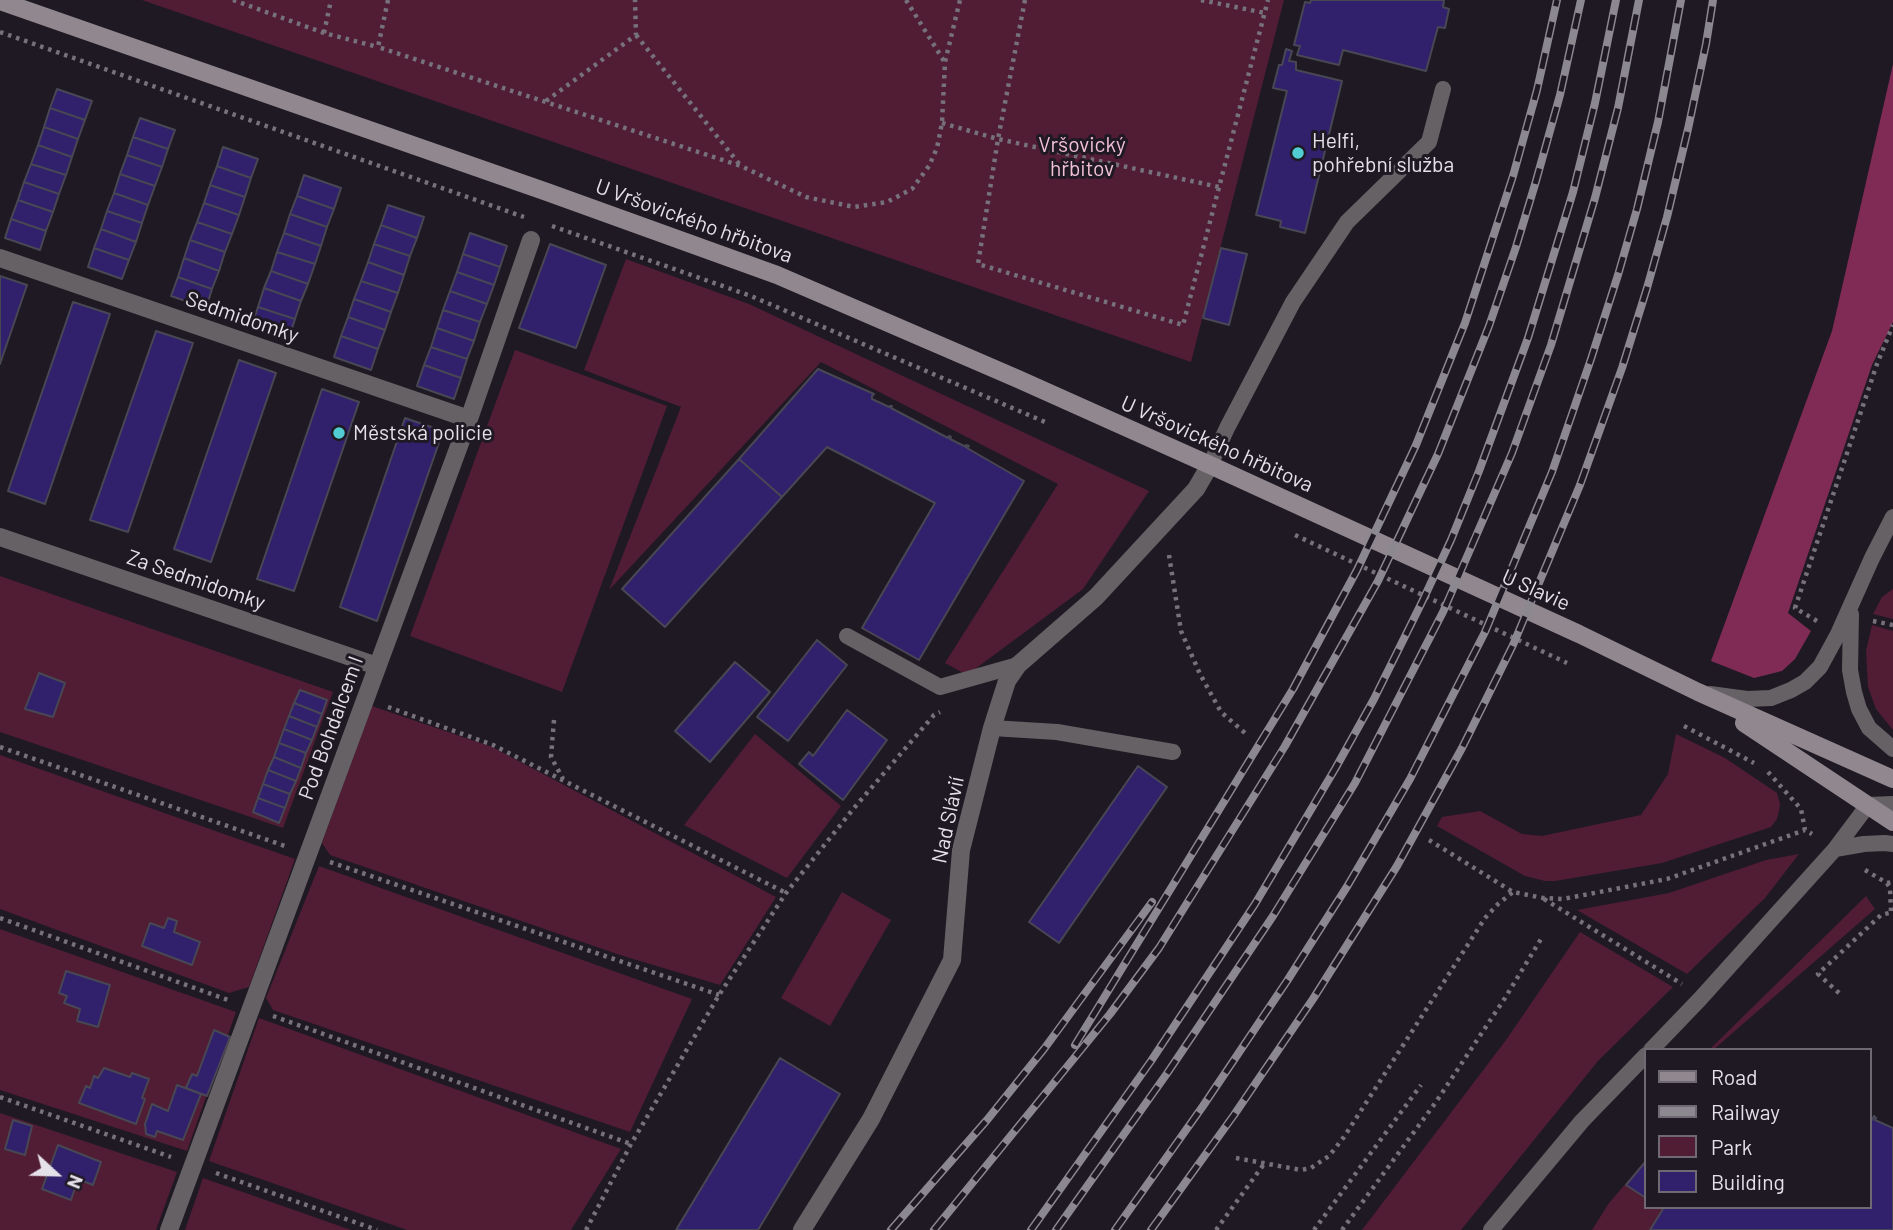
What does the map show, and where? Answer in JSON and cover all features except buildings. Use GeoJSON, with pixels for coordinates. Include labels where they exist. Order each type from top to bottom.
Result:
{"type":"FeatureCollection","features":[{"type":"Feature","properties":{"kind":"main road","name":"U Vršovického hřbitova"},"geometry":{"type":"LineString","coordinates":[[0,1],[560,196],[777,275],[996,369],[1354,532]]}},
{"type":"Feature","properties":{"kind":"main road","name":"U Slavie"},"geometry":{"type":"LineString","coordinates":[[1354,532],[1579,634],[1698,692],[1893,779]]}},
{"type":"Feature","properties":{"kind":"main road","name":"U Slavie"},"geometry":{"type":"LineString","coordinates":[[1698,692],[1893,822]]}},
{"type":"Feature","properties":{"kind":"street","name":"Pod Bohdalcem I"},"geometry":{"type":"LineString","coordinates":[[169,1230],[469,419],[531,240]]}},
{"type":"Feature","properties":{"kind":"street","name":"Sedmidomky"},"geometry":{"type":"LineString","coordinates":[[0,258],[469,419]]}},
{"type":"Feature","properties":{"kind":"street","name":"Nad Slávií"},"geometry":{"type":"LineString","coordinates":[[802,1230],[872,1119],[951,960],[961,850],[992,728],[1007,681],[1018,665],[1096,597],[1196,489],[1210,465]]}},
{"type":"Feature","properties":{"kind":"street","name":"Za Sedmidomky"},"geometry":{"type":"LineString","coordinates":[[0,537],[377,666]]}},
{"type":"Feature","properties":{"kind":"lane"},"geometry":{"type":"LineString","coordinates":[[1210,465],[1293,302],[1347,222],[1429,142],[1443,89]]}},
{"type":"Feature","properties":{"kind":"lane"},"geometry":{"type":"LineString","coordinates":[[1698,692],[1747,699],[1771,698],[1805,682],[1820,667],[1893,517]]}},
{"type":"Feature","properties":{"kind":"lane"},"geometry":{"type":"LineString","coordinates":[[1851,608],[1850,670],[1859,709],[1869,728],[1893,749]]}},
{"type":"Feature","properties":{"kind":"lane"},"geometry":{"type":"LineString","coordinates":[[847,636],[940,687],[1018,665]]}},
{"type":"Feature","properties":{"kind":"lane"},"geometry":{"type":"LineString","coordinates":[[992,728],[1057,732],[1173,752]]}},
{"type":"Feature","properties":{"kind":"lane"},"geometry":{"type":"LineString","coordinates":[[1653,1048],[1835,849],[1868,805],[1893,804]]}},
{"type":"Feature","properties":{"kind":"lane"},"geometry":{"type":"LineString","coordinates":[[1835,849],[1864,844],[1893,844]]}},
{"type":"Feature","properties":{"kind":"lane"},"geometry":{"type":"LineString","coordinates":[[1491,1230],[1582,1121],[1644,1057]]}},
{"type":"Feature","properties":{"kind":"path"},"geometry":{"type":"LineString","coordinates":[[233,0],[324,33],[378,47],[741,166],[806,197],[854,207],[887,202],[912,189],[929,166],[937,148],[942,123],[945,62],[960,0]]}},
{"type":"Feature","properties":{"kind":"path"},"geometry":{"type":"LineString","coordinates":[[324,33],[331,0]]}},
{"type":"Feature","properties":{"kind":"path"},"geometry":{"type":"LineString","coordinates":[[378,47],[388,0]]}},
{"type":"Feature","properties":{"kind":"path"},"geometry":{"type":"LineString","coordinates":[[635,0],[636,35],[741,166]]}},
{"type":"Feature","properties":{"kind":"path"},"geometry":{"type":"LineString","coordinates":[[905,0],[945,62]]}},
{"type":"Feature","properties":{"kind":"path"},"geometry":{"type":"LineString","coordinates":[[1025,0],[998,139],[978,264],[1183,325],[1268,0]]}},
{"type":"Feature","properties":{"kind":"path"},"geometry":{"type":"LineString","coordinates":[[1201,0],[1265,13]]}},
{"type":"Feature","properties":{"kind":"path"},"geometry":{"type":"LineString","coordinates":[[0,32],[537,221]]}},
{"type":"Feature","properties":{"kind":"path"},"geometry":{"type":"LineString","coordinates":[[545,101],[636,35]]}},
{"type":"Feature","properties":{"kind":"path"},"geometry":{"type":"LineString","coordinates":[[942,123],[998,139],[1219,187]]}},
{"type":"Feature","properties":{"kind":"path"},"geometry":{"type":"LineString","coordinates":[[549,226],[751,296],[1051,425]]}},
{"type":"Feature","properties":{"kind":"path"},"geometry":{"type":"LineString","coordinates":[[1818,622],[1795,608],[1877,364],[1893,325]]}},
{"type":"Feature","properties":{"kind":"path"},"geometry":{"type":"LineString","coordinates":[[1164,523],[1181,631],[1221,712],[1245,733]]}},
{"type":"Feature","properties":{"kind":"path"},"geometry":{"type":"LineString","coordinates":[[1342,557],[1567,663]]}},
{"type":"Feature","properties":{"kind":"path"},"geometry":{"type":"LineString","coordinates":[[1872,620],[1893,625]]}},
{"type":"Feature","properties":{"kind":"path"},"geometry":{"type":"LineString","coordinates":[[366,699],[493,745],[786,893]]}},
{"type":"Feature","properties":{"kind":"path"},"geometry":{"type":"LineString","coordinates":[[586,1230],[631,1144],[719,995],[786,893],[934,715],[946,710]]}},
{"type":"Feature","properties":{"kind":"path"},"geometry":{"type":"LineString","coordinates":[[554,720],[551,757],[563,779]]}},
{"type":"Feature","properties":{"kind":"path"},"geometry":{"type":"LineString","coordinates":[[1684,726],[1765,769],[1801,809],[1805,830]]}},
{"type":"Feature","properties":{"kind":"path"},"geometry":{"type":"LineString","coordinates":[[0,747],[719,995]]}},
{"type":"Feature","properties":{"kind":"path"},"geometry":{"type":"LineString","coordinates":[[1429,840],[1513,892],[1563,899],[1667,879],[1805,830],[1812,834]]}},
{"type":"Feature","properties":{"kind":"path"},"geometry":{"type":"LineString","coordinates":[[1839,993],[1818,974],[1881,915],[1892,912],[1890,883],[1865,870]]}},
{"type":"Feature","properties":{"kind":"path"},"geometry":{"type":"LineString","coordinates":[[1236,1158],[1301,1170],[1311,1168],[1329,1156],[1344,1137],[1485,918],[1513,892]]}},
{"type":"Feature","properties":{"kind":"path"},"geometry":{"type":"LineString","coordinates":[[1543,898],[1676,979],[1700,999]]}},
{"type":"Feature","properties":{"kind":"path"},"geometry":{"type":"LineString","coordinates":[[0,918],[631,1144]]}},
{"type":"Feature","properties":{"kind":"path"},"geometry":{"type":"LineString","coordinates":[[1342,1230],[1436,1102],[1541,939]]}},
{"type":"Feature","properties":{"kind":"path"},"geometry":{"type":"LineString","coordinates":[[1314,1230],[1421,1085]]}},
{"type":"Feature","properties":{"kind":"path"},"geometry":{"type":"LineString","coordinates":[[0,1097],[377,1230]]}},
{"type":"Feature","properties":{"kind":"path"},"geometry":{"type":"LineString","coordinates":[[1216,1230],[1264,1164]]}},
{"type":"Feature","properties":{"kind":"green space","name":"Vršovický hřbitov"},"geometry":{"type":"Polygon","coordinates":[[[142,0],[1284,0],[1191,362],[142,0]]]}},
{"type":"Feature","properties":{"kind":"green space"},"geometry":{"type":"Polygon","coordinates":[[[626,259],[749,304],[1149,491],[1083,589],[967,675],[945,663],[1058,484],[821,362],[609,590],[681,407],[584,370],[626,259]]]}},
{"type":"Feature","properties":{"kind":"green space"},"geometry":{"type":"Polygon","coordinates":[[[515,350],[667,406],[562,692],[410,636],[515,350]]]}},
{"type":"Feature","properties":{"kind":"green space"},"geometry":{"type":"Polygon","coordinates":[[[0,576],[333,692],[283,828],[0,732],[0,576]]]}},
{"type":"Feature","properties":{"kind":"green space"},"geometry":{"type":"Polygon","coordinates":[[[1893,589],[1893,619],[1873,614],[1882,597],[1893,589]]]}},
{"type":"Feature","properties":{"kind":"green space"},"geometry":{"type":"Polygon","coordinates":[[[1872,625],[1893,631],[1893,730],[1876,709],[1868,687],[1866,651],[1872,625]]]}},
{"type":"Feature","properties":{"kind":"green space"},"geometry":{"type":"Polygon","coordinates":[[[372,706],[492,747],[776,897],[720,985],[620,955],[330,855],[322,843],[372,706]]]}},
{"type":"Feature","properties":{"kind":"green space"},"geometry":{"type":"Polygon","coordinates":[[[755,734],[841,806],[787,878],[684,825],[755,734]]]}},
{"type":"Feature","properties":{"kind":"green space"},"geometry":{"type":"Polygon","coordinates":[[[1676,734],[1725,758],[1777,793],[1779,811],[1771,827],[1662,863],[1545,881],[1525,876],[1437,826],[1442,817],[1480,811],[1522,834],[1542,836],[1641,815],[1668,774],[1676,734]]]}},
{"type":"Feature","properties":{"kind":"green space"},"geometry":{"type":"Polygon","coordinates":[[[0,755],[295,859],[249,987],[229,993],[0,909],[0,755]]]}},
{"type":"Feature","properties":{"kind":"green space"},"geometry":{"type":"Polygon","coordinates":[[[1799,854],[1765,898],[1687,974],[1577,910],[1669,893],[1766,860],[1799,854]]]}},
{"type":"Feature","properties":{"kind":"green space"},"geometry":{"type":"Polygon","coordinates":[[[319,866],[692,999],[630,1132],[273,1010],[266,998],[319,866]]]}},
{"type":"Feature","properties":{"kind":"green space"},"geometry":{"type":"Polygon","coordinates":[[[842,892],[891,920],[830,1026],[781,998],[842,892]]]}},
{"type":"Feature","properties":{"kind":"green space"},"geometry":{"type":"Polygon","coordinates":[[[1866,896],[1875,909],[1715,1048],[1711,1048],[1866,896]]]}},
{"type":"Feature","properties":{"kind":"green space"},"geometry":{"type":"Polygon","coordinates":[[[0,929],[236,1012],[187,1151],[0,1090],[0,929]]]}},
{"type":"Feature","properties":{"kind":"green space"},"geometry":{"type":"Polygon","coordinates":[[[1580,932],[1673,987],[1598,1061],[1461,1230],[1362,1230],[1506,1040],[1580,932]]]}},
{"type":"Feature","properties":{"kind":"green space"},"geometry":{"type":"Polygon","coordinates":[[[259,1018],[621,1149],[571,1230],[407,1230],[209,1161],[259,1018]]]}},
{"type":"Feature","properties":{"kind":"green space"},"geometry":{"type":"Polygon","coordinates":[[[0,1113],[177,1172],[156,1230],[0,1230],[0,1113]]]}},
{"type":"Feature","properties":{"kind":"green space"},"geometry":{"type":"Polygon","coordinates":[[[1872,1120],[1893,1128],[1893,1230],[1592,1230],[1609,1203],[1644,1162],[1644,1209],[1872,1209],[1872,1120]]]}},
{"type":"Feature","properties":{"kind":"green space"},"geometry":{"type":"Polygon","coordinates":[[[203,1178],[351,1230],[185,1230],[203,1178]]]}},
{"type":"Feature","properties":{"kind":"shaded area"},"geometry":{"type":"Polygon","coordinates":[[[1893,64],[1893,322],[1872,365],[1788,613],[1811,631],[1795,659],[1782,671],[1754,678],[1711,661],[1832,331],[1893,64]]]}},
{"type":"Feature","properties":{"kind":"railway"},"geometry":{"type":"LineString","coordinates":[[1075,1045],[1293,689],[1357,570],[1416,445],[1465,323],[1513,176],[1537,90],[1557,0]]}},
{"type":"Feature","properties":{"kind":"railway"},"geometry":{"type":"LineString","coordinates":[[934,1230],[1110,1014],[1159,948],[1285,746],[1378,581],[1438,454],[1489,326],[1536,181],[1560,95],[1581,0]]}},
{"type":"Feature","properties":{"kind":"railway"},"geometry":{"type":"LineString","coordinates":[[1031,1230],[1151,1061],[1255,904],[1374,699],[1422,602],[1479,471],[1528,338],[1573,192],[1616,0]]}},
{"type":"Feature","properties":{"kind":"railway"},"geometry":{"type":"LineString","coordinates":[[1056,1230],[1168,1072],[1273,916],[1355,783],[1443,612],[1512,453],[1551,345],[1595,198],[1618,108],[1639,0]]}},
{"type":"Feature","properties":{"kind":"railway"},"geometry":{"type":"LineString","coordinates":[[1115,1230],[1203,1106],[1348,885],[1410,779],[1485,632],[1552,472],[1618,275],[1658,122],[1681,0]]}},
{"type":"Feature","properties":{"kind":"railway"},"geometry":{"type":"LineString","coordinates":[[1151,1230],[1313,999],[1397,866],[1462,748],[1513,645],[1580,485],[1647,288],[1688,129],[1713,0]]}},
{"type":"Feature","properties":{"kind":"railway"},"geometry":{"type":"LineString","coordinates":[[891,1230],[987,1120],[1044,1049],[1152,902]]}},
{"type":"Feature","properties":{"kind":"place","name":"Helfi, pohřební služba"},"geometry":{"type":"Point","coordinates":[1298,153]}},
{"type":"Feature","properties":{"kind":"place","name":"Městská policie"},"geometry":{"type":"Point","coordinates":[339,433]}}]}
